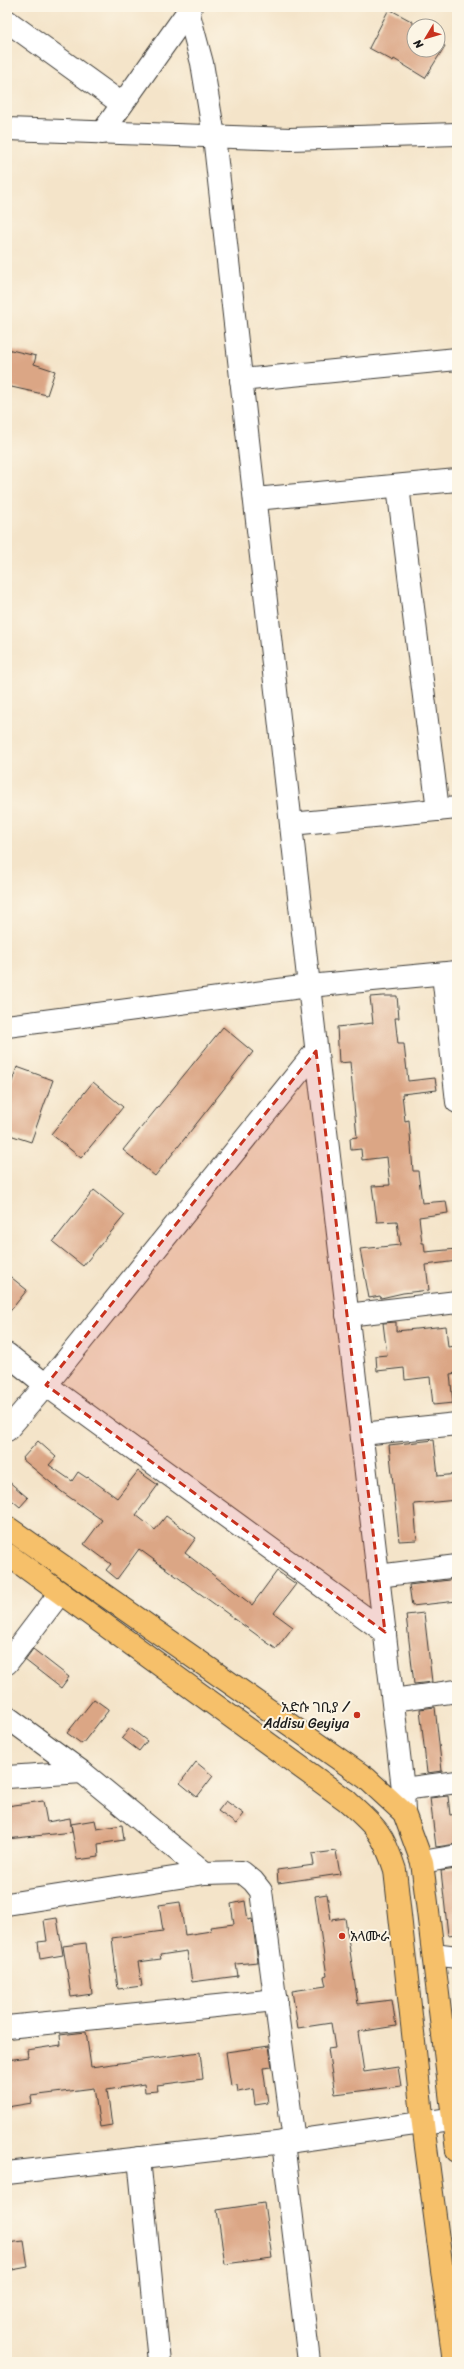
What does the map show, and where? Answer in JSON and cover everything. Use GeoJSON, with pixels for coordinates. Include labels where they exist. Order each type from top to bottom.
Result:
{"type":"FeatureCollection","features":[{"type":"Feature","properties":{"kind":"main road"},"geometry":{"type":"LineString","coordinates":[[7,1527],[366,1778],[404,1813],[422,1862],[455,2118],[457,2152]]}},
{"type":"Feature","properties":{"kind":"main road"},"geometry":{"type":"LineString","coordinates":[[7,1554],[346,1800],[375,1825],[387,1844],[395,1870],[422,2124],[454,2362]]}},
{"type":"Feature","properties":{"kind":"street"},"geometry":{"type":"LineString","coordinates":[[102,133],[189,8]]}},
{"type":"Feature","properties":{"kind":"street"},"geometry":{"type":"LineString","coordinates":[[189,8],[202,63],[214,136],[308,986],[393,1700],[403,1789],[404,1813]]}},
{"type":"Feature","properties":{"kind":"street"},"geometry":{"type":"LineString","coordinates":[[7,21],[122,104]]}},
{"type":"Feature","properties":{"kind":"street"},"geometry":{"type":"LineString","coordinates":[[7,130],[290,139],[457,134]]}},
{"type":"Feature","properties":{"kind":"street"},"geometry":{"type":"LineString","coordinates":[[241,380],[457,359]]}},
{"type":"Feature","properties":{"kind":"street"},"geometry":{"type":"LineString","coordinates":[[255,499],[457,480]]}},
{"type":"Feature","properties":{"kind":"street"},"geometry":{"type":"LineString","coordinates":[[291,824],[448,809],[398,486]]}},
{"type":"Feature","properties":{"kind":"street"},"geometry":{"type":"LineString","coordinates":[[7,1026],[308,986],[450,973],[457,1102]]}},
{"type":"Feature","properties":{"kind":"street"},"geometry":{"type":"LineString","coordinates":[[7,1430],[46,1385],[316,1051]]}},
{"type":"Feature","properties":{"kind":"street"},"geometry":{"type":"LineString","coordinates":[[348,1315],[457,1302]]}},
{"type":"Feature","properties":{"kind":"street"},"geometry":{"type":"LineString","coordinates":[[7,1354],[46,1385],[385,1632]]}},
{"type":"Feature","properties":{"kind":"street"},"geometry":{"type":"LineString","coordinates":[[362,1434],[457,1424]]}},
{"type":"Feature","properties":{"kind":"street"},"geometry":{"type":"LineString","coordinates":[[378,1576],[457,1566]]}},
{"type":"Feature","properties":{"kind":"street"},"geometry":{"type":"LineString","coordinates":[[7,1663],[60,1593]]}},
{"type":"Feature","properties":{"kind":"street"},"geometry":{"type":"LineString","coordinates":[[393,1700],[457,1691]]}},
{"type":"Feature","properties":{"kind":"street"},"geometry":{"type":"LineString","coordinates":[[7,1717],[82,1772],[205,1873]]}},
{"type":"Feature","properties":{"kind":"street"},"geometry":{"type":"LineString","coordinates":[[7,1777],[82,1772]]}},
{"type":"Feature","properties":{"kind":"street"},"geometry":{"type":"LineString","coordinates":[[403,1789],[457,1782]]}},
{"type":"Feature","properties":{"kind":"street"},"geometry":{"type":"LineString","coordinates":[[422,1862],[457,1856]]}},
{"type":"Feature","properties":{"kind":"street"},"geometry":{"type":"LineString","coordinates":[[7,1904],[205,1873],[242,1872],[254,1881],[261,1891],[276,2000],[309,2362]]}},
{"type":"Feature","properties":{"kind":"street"},"geometry":{"type":"LineString","coordinates":[[434,1954],[457,1957]]}},
{"type":"Feature","properties":{"kind":"street"},"geometry":{"type":"LineString","coordinates":[[7,2026],[276,2000]]}},
{"type":"Feature","properties":{"kind":"street"},"geometry":{"type":"LineString","coordinates":[[7,2173],[289,2142],[422,2124],[455,2118]]}},
{"type":"Feature","properties":{"kind":"street"},"geometry":{"type":"LineString","coordinates":[[139,2158],[159,2362]]}},
{"type":"Feature","properties":{"kind":"highlighted area"},"geometry":{"type":"Polygon","coordinates":[[[316,1051],[347,1315],[385,1632],[46,1385],[316,1051]]]}},
{"type":"Feature","properties":{"kind":"building"},"geometry":{"type":"Polygon","coordinates":[[[389,9],[406,18],[406,58],[438,58],[425,78],[394,59],[393,61],[369,48],[389,9]]]}},
{"type":"Feature","properties":{"kind":"building"},"geometry":{"type":"Polygon","coordinates":[[[7,349],[36,356],[34,364],[55,371],[47,395],[7,386],[7,349]]]}},
{"type":"Feature","properties":{"kind":"building"},"geometry":{"type":"Polygon","coordinates":[[[397,996],[399,1018],[395,1018],[398,1044],[404,1044],[408,1081],[435,1078],[437,1090],[402,1094],[405,1121],[409,1120],[413,1171],[418,1171],[422,1203],[446,1201],[448,1213],[419,1217],[422,1243],[424,1243],[425,1252],[457,1249],[457,1261],[426,1265],[429,1290],[403,1293],[381,1298],[380,1296],[369,1298],[360,1249],[400,1245],[397,1221],[377,1222],[372,1186],[390,1185],[387,1157],[362,1160],[361,1149],[351,1150],[350,1138],[357,1137],[350,1062],[339,1063],[337,1027],[373,1023],[370,997],[397,996]]]}},
{"type":"Feature","properties":{"kind":"building"},"geometry":{"type":"Polygon","coordinates":[[[223,1027],[253,1052],[155,1176],[123,1150],[223,1027]]]}},
{"type":"Feature","properties":{"kind":"building"},"geometry":{"type":"Polygon","coordinates":[[[17,1067],[53,1080],[31,1142],[7,1134],[7,1096],[17,1067]]]}},
{"type":"Feature","properties":{"kind":"building"},"geometry":{"type":"Polygon","coordinates":[[[93,1082],[123,1107],[81,1158],[51,1134],[93,1082]]]}},
{"type":"Feature","properties":{"kind":"building"},"geometry":{"type":"Polygon","coordinates":[[[94,1190],[125,1215],[83,1266],[53,1242],[94,1190]]]}},
{"type":"Feature","properties":{"kind":"building"},"geometry":{"type":"Polygon","coordinates":[[[7,1274],[27,1290],[7,1315],[7,1274]]]}},
{"type":"Feature","properties":{"kind":"building"},"geometry":{"type":"Polygon","coordinates":[[[396,1322],[396,1331],[446,1326],[448,1347],[457,1346],[457,1373],[450,1374],[453,1403],[433,1405],[430,1377],[405,1380],[404,1368],[377,1371],[376,1356],[387,1355],[383,1323],[396,1322]]]}},
{"type":"Feature","properties":{"kind":"building"},"geometry":{"type":"Polygon","coordinates":[[[434,1440],[438,1476],[457,1474],[457,1500],[414,1504],[417,1540],[399,1541],[389,1445],[434,1440]]]}},
{"type":"Feature","properties":{"kind":"building"},"geometry":{"type":"Polygon","coordinates":[[[38,1441],[56,1457],[49,1465],[72,1481],[78,1472],[87,1478],[88,1477],[117,1498],[138,1471],[158,1485],[136,1515],[155,1530],[166,1516],[196,1538],[185,1553],[252,1605],[277,1571],[296,1584],[274,1613],[293,1627],[276,1649],[139,1549],[117,1579],[106,1570],[111,1564],[84,1544],[102,1520],[62,1492],[22,1459],[38,1441]]]}},
{"type":"Feature","properties":{"kind":"building"},"geometry":{"type":"Polygon","coordinates":[[[7,1480],[28,1498],[20,1507],[7,1496],[7,1480]]]}},
{"type":"Feature","properties":{"kind":"building"},"geometry":{"type":"Polygon","coordinates":[[[457,1579],[457,1601],[412,1606],[409,1585],[457,1579]]]}},
{"type":"Feature","properties":{"kind":"building"},"geometry":{"type":"Polygon","coordinates":[[[424,1613],[432,1682],[414,1684],[406,1615],[424,1613]]]}},
{"type":"Feature","properties":{"kind":"building"},"geometry":{"type":"Polygon","coordinates":[[[33,1649],[69,1677],[61,1688],[25,1660],[33,1649]]]}},
{"type":"Feature","properties":{"kind":"building"},"geometry":{"type":"Polygon","coordinates":[[[94,1699],[108,1709],[108,1711],[82,1744],[67,1733],[94,1699]]]}},
{"type":"Feature","properties":{"kind":"building"},"geometry":{"type":"Polygon","coordinates":[[[435,1707],[442,1771],[427,1773],[420,1709],[435,1707]]]}},
{"type":"Feature","properties":{"kind":"building"},"geometry":{"type":"Polygon","coordinates":[[[130,1728],[147,1741],[139,1751],[122,1738],[130,1728]]]}},
{"type":"Feature","properties":{"kind":"building"},"geometry":{"type":"Polygon","coordinates":[[[196,1762],[213,1776],[197,1797],[180,1783],[196,1762]]]}},
{"type":"Feature","properties":{"kind":"building"},"geometry":{"type":"Polygon","coordinates":[[[448,1796],[450,1815],[457,1814],[457,1844],[436,1847],[430,1798],[448,1796]]]}},
{"type":"Feature","properties":{"kind":"building"},"geometry":{"type":"Polygon","coordinates":[[[43,1801],[47,1822],[70,1818],[72,1832],[7,1839],[7,1806],[43,1801]]]}},
{"type":"Feature","properties":{"kind":"building"},"geometry":{"type":"Polygon","coordinates":[[[226,1801],[244,1814],[236,1824],[218,1811],[226,1801]]]}},
{"type":"Feature","properties":{"kind":"building"},"geometry":{"type":"Polygon","coordinates":[[[95,1820],[97,1829],[122,1825],[124,1840],[98,1844],[99,1857],[77,1860],[71,1824],[95,1820]]]}},
{"type":"Feature","properties":{"kind":"building"},"geometry":{"type":"Polygon","coordinates":[[[336,1851],[340,1874],[278,1883],[277,1870],[314,1865],[312,1854],[336,1851]]]}},
{"type":"Feature","properties":{"kind":"building"},"geometry":{"type":"Polygon","coordinates":[[[457,1869],[457,1934],[448,1935],[441,1871],[457,1869]]]}},
{"type":"Feature","properties":{"kind":"building"},"geometry":{"type":"Polygon","coordinates":[[[327,1894],[331,1920],[345,1918],[358,2004],[392,2000],[396,2026],[358,2032],[364,2072],[398,2067],[401,2086],[335,2094],[328,2049],[335,2048],[331,2023],[298,2028],[292,1991],[326,1986],[324,1977],[327,1976],[315,1896],[327,1894]]]}},
{"type":"Feature","properties":{"kind":"building"},"geometry":{"type":"Polygon","coordinates":[[[245,1901],[248,1920],[252,1919],[258,1962],[236,1964],[238,1976],[192,1982],[187,1951],[160,1955],[161,1959],[138,1962],[142,1986],[118,1989],[112,1938],[163,1931],[159,1905],[180,1902],[185,1935],[211,1931],[210,1927],[234,1924],[231,1904],[245,1901]]]}},
{"type":"Feature","properties":{"kind":"building"},"geometry":{"type":"Polygon","coordinates":[[[57,1918],[63,1955],[40,1959],[38,1942],[47,1941],[44,1920],[57,1918]]]}},
{"type":"Feature","properties":{"kind":"building"},"geometry":{"type":"Polygon","coordinates":[[[86,1943],[92,1994],[71,1997],[63,1946],[86,1943]]]}},
{"type":"Feature","properties":{"kind":"building"},"geometry":{"type":"Polygon","coordinates":[[[86,2032],[91,2067],[200,2052],[203,2079],[157,2085],[158,2091],[145,2092],[144,2084],[107,2090],[112,2125],[100,2127],[94,2088],[31,2096],[32,2103],[7,2107],[7,2060],[28,2057],[27,2050],[61,2045],[60,2035],[86,2032]]]}},
{"type":"Feature","properties":{"kind":"building"},"geometry":{"type":"Polygon","coordinates":[[[269,2046],[272,2067],[263,2068],[268,2103],[255,2105],[253,2089],[238,2092],[237,2085],[231,2086],[226,2052],[269,2046]]]}},
{"type":"Feature","properties":{"kind":"building"},"geometry":{"type":"Polygon","coordinates":[[[264,2203],[272,2258],[225,2264],[217,2210],[264,2203]]]}},
{"type":"Feature","properties":{"kind":"building"},"geometry":{"type":"Polygon","coordinates":[[[24,2241],[28,2267],[7,2271],[7,2243],[24,2241]]]}},
{"type":"Feature","properties":{"kind":"place","name":"አድሱ ገቢያ / Addisu Geyiya"},"geometry":{"type":"Point","coordinates":[357,1715]}},
{"type":"Feature","properties":{"kind":"place","name":"አላሙራ"},"geometry":{"type":"Point","coordinates":[342,1936]}}]}
